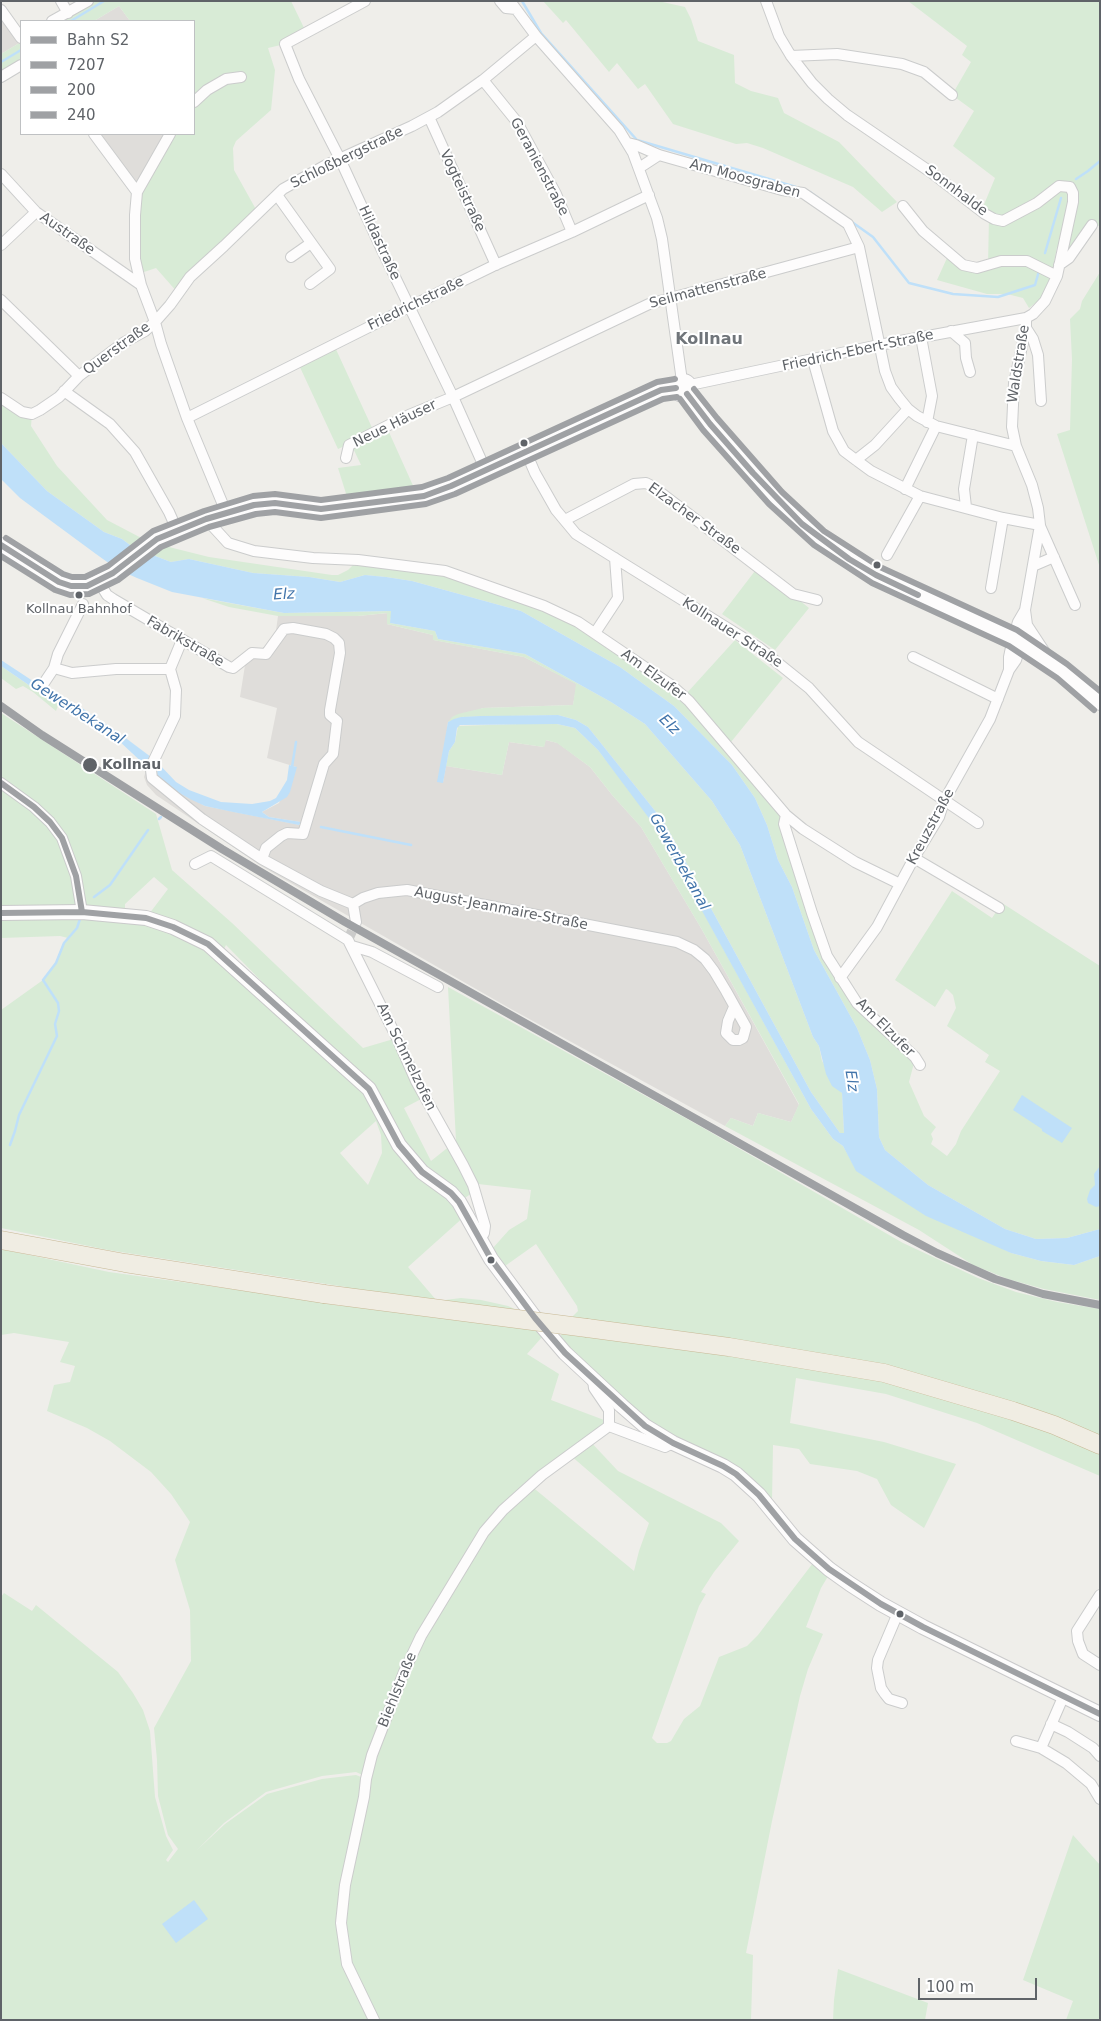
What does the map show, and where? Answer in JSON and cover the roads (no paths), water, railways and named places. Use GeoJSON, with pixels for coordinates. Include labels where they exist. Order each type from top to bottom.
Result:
{"type":"FeatureCollection","features":[{"type":"Feature","properties":{"kind":"highway"},"geometry":{"type":"LineString","coordinates":[[1,1240],[125,1263],[324,1294],[729,1347],[884,1373],[966,1395],[1054,1426],[1100,1445]]}},
{"type":"Feature","properties":{"kind":"street"},"geometry":{"type":"LineString","coordinates":[[61,1],[68,13]]}},
{"type":"Feature","properties":{"kind":"street"},"geometry":{"type":"LineString","coordinates":[[54,20],[88,1]]}},
{"type":"Feature","properties":{"kind":"street","name":"Hildastraße"},"geometry":{"type":"LineString","coordinates":[[365,1],[285,44],[299,79],[340,159],[486,471]]}},
{"type":"Feature","properties":{"kind":"street"},"geometry":{"type":"LineString","coordinates":[[500,1],[506,8],[513,5],[536,36],[606,114],[628,143],[649,195],[662,239],[684,387],[710,424],[776,498],[819,538],[876,575],[1018,641],[1051,663],[1100,703]]}},
{"type":"Feature","properties":{"kind":"street"},"geometry":{"type":"LineString","coordinates":[[766,1],[779,36],[791,56],[837,54],[902,64],[924,72],[952,95]]}},
{"type":"Feature","properties":{"kind":"street"},"geometry":{"type":"LineString","coordinates":[[1,10],[19,32]]}},
{"type":"Feature","properties":{"kind":"street","name":"Schloßbergstraße"},"geometry":{"type":"LineString","coordinates":[[155,322],[190,277],[291,184],[429,117],[483,80],[536,36]]}},
{"type":"Feature","properties":{"kind":"street","name":"Sonnhalde"},"geometry":{"type":"LineString","coordinates":[[791,56],[812,83],[847,116],[932,173],[994,219],[1003,221],[1038,203],[1059,186],[1070,187],[1073,202],[1059,265]]}},
{"type":"Feature","properties":{"kind":"street"},"geometry":{"type":"LineString","coordinates":[[1,77],[20,66]]}},
{"type":"Feature","properties":{"kind":"street"},"geometry":{"type":"LineString","coordinates":[[195,101],[208,90],[226,79],[241,77]]}},
{"type":"Feature","properties":{"kind":"street","name":"Geranienstraße"},"geometry":{"type":"LineString","coordinates":[[483,80],[517,122],[556,194],[572,232]]}},
{"type":"Feature","properties":{"kind":"street","name":"Vogteistraße"},"geometry":{"type":"LineString","coordinates":[[429,117],[496,265]]}},
{"type":"Feature","properties":{"kind":"street"},"geometry":{"type":"LineString","coordinates":[[95,135],[137,192]]}},
{"type":"Feature","properties":{"kind":"street"},"geometry":{"type":"LineString","coordinates":[[169,135],[137,192],[135,259],[141,285],[186,418],[226,512]]}},
{"type":"Feature","properties":{"kind":"street","name":"Am Moosgraben"},"geometry":{"type":"LineString","coordinates":[[628,143],[659,155],[782,190],[803,193],[848,224],[859,247],[879,345],[891,387],[908,409],[932,424]]}},
{"type":"Feature","properties":{"kind":"street"},"geometry":{"type":"LineString","coordinates":[[639,168],[659,155]]}},
{"type":"Feature","properties":{"kind":"street","name":"Austraße"},"geometry":{"type":"LineString","coordinates":[[1,174],[36,212],[141,285]]}},
{"type":"Feature","properties":{"kind":"street"},"geometry":{"type":"LineString","coordinates":[[277,195],[330,269],[310,284]]}},
{"type":"Feature","properties":{"kind":"street","name":"Friedrichstraße"},"geometry":{"type":"LineString","coordinates":[[186,418],[496,265],[572,232],[649,195]]}},
{"type":"Feature","properties":{"kind":"street"},"geometry":{"type":"LineString","coordinates":[[903,206],[923,231],[963,265],[977,268],[1001,261],[1027,261],[1057,276]]}},
{"type":"Feature","properties":{"kind":"street"},"geometry":{"type":"LineString","coordinates":[[1,245],[36,212]]}},
{"type":"Feature","properties":{"kind":"street"},"geometry":{"type":"LineString","coordinates":[[1059,265],[1069,258],[1092,225]]}},
{"type":"Feature","properties":{"kind":"street"},"geometry":{"type":"LineString","coordinates":[[290,258],[311,242]]}},
{"type":"Feature","properties":{"kind":"street","name":"Seilmattenstraße"},"geometry":{"type":"LineString","coordinates":[[453,397],[649,304],[859,247]]}},
{"type":"Feature","properties":{"kind":"street","name":"Waldstraße"},"geometry":{"type":"LineString","coordinates":[[1051,663],[1027,625],[1025,610],[1040,525],[1032,485],[1016,446],[1012,427],[1012,405],[1026,323],[1045,301],[1057,276],[1059,265]]}},
{"type":"Feature","properties":{"kind":"street"},"geometry":{"type":"LineString","coordinates":[[1,300],[79,376]]}},
{"type":"Feature","properties":{"kind":"street","name":"Querstraße"},"geometry":{"type":"LineString","coordinates":[[1,398],[22,412],[32,414],[40,410],[79,376],[123,343],[155,322]]}},
{"type":"Feature","properties":{"kind":"street"},"geometry":{"type":"LineString","coordinates":[[1026,323],[1038,355],[1041,400]]}},
{"type":"Feature","properties":{"kind":"street","name":"Friedrich-Ebert-Straße"},"geometry":{"type":"LineString","coordinates":[[684,387],[951,331],[1026,323]]}},
{"type":"Feature","properties":{"kind":"street"},"geometry":{"type":"LineString","coordinates":[[951,331],[965,343],[966,358],[970,372]]}},
{"type":"Feature","properties":{"kind":"street"},"geometry":{"type":"LineString","coordinates":[[905,488],[932,424],[932,396],[921,337]]}},
{"type":"Feature","properties":{"kind":"street"},"geometry":{"type":"LineString","coordinates":[[813,360],[832,432],[844,451],[872,471],[920,496],[1003,518],[1040,525],[1075,606]]}},
{"type":"Feature","properties":{"kind":"street"},"geometry":{"type":"LineString","coordinates":[[1,545],[59,582],[81,587],[98,582],[117,570],[157,539],[226,512],[254,505],[289,504],[321,509],[424,496],[486,471],[661,390],[684,387]]}},
{"type":"Feature","properties":{"kind":"street"},"geometry":{"type":"LineString","coordinates":[[64,391],[110,424],[136,452],[177,530]]}},
{"type":"Feature","properties":{"kind":"street","name":"Neue Häuser"},"geometry":{"type":"LineString","coordinates":[[346,458],[349,445],[409,414],[453,397]]}},
{"type":"Feature","properties":{"kind":"street"},"geometry":{"type":"LineString","coordinates":[[856,460],[875,445],[908,409]]}},
{"type":"Feature","properties":{"kind":"street"},"geometry":{"type":"LineString","coordinates":[[932,424],[1016,446]]}},
{"type":"Feature","properties":{"kind":"street"},"geometry":{"type":"LineString","coordinates":[[966,507],[964,489],[972,435]]}},
{"type":"Feature","properties":{"kind":"street","name":"Kollnauer Straße"},"geometry":{"type":"LineString","coordinates":[[526,452],[534,473],[556,510],[576,534],[758,647],[809,688],[858,742],[978,823]]}},
{"type":"Feature","properties":{"kind":"street","name":"Elzacher Straße"},"geometry":{"type":"LineString","coordinates":[[565,520],[634,484],[646,483],[793,594],[817,600]]}},
{"type":"Feature","properties":{"kind":"street"},"geometry":{"type":"LineString","coordinates":[[886,555],[920,496]]}},
{"type":"Feature","properties":{"kind":"street"},"geometry":{"type":"LineString","coordinates":[[991,588],[1003,518]]}},
{"type":"Feature","properties":{"kind":"street","name":"Am Elzufer"},"geometry":{"type":"LineString","coordinates":[[206,519],[228,543],[254,551],[445,570],[544,606],[578,622],[671,685],[689,701],[786,815],[784,824],[818,932],[828,956],[857,1003],[920,1065]]}},
{"type":"Feature","properties":{"kind":"street"},"geometry":{"type":"LineString","coordinates":[[1033,566],[1054,557]]}},
{"type":"Feature","properties":{"kind":"street"},"geometry":{"type":"LineString","coordinates":[[594,633],[618,598],[615,558]]}},
{"type":"Feature","properties":{"kind":"street","name":"Fabrikstraße"},"geometry":{"type":"LineString","coordinates":[[98,582],[107,595],[113,599],[233,668],[252,653],[266,654],[284,629],[293,628],[326,634],[334,638],[339,644],[340,653],[330,710],[330,715],[337,721],[333,754],[324,764],[303,834],[287,833],[281,836],[266,848],[262,859]]}},
{"type":"Feature","properties":{"kind":"street"},"geometry":{"type":"LineString","coordinates":[[42,686],[54,668],[58,654],[83,604]]}},
{"type":"Feature","properties":{"kind":"street","name":"Waldstraße"},"geometry":{"type":"LineString","coordinates":[[1018,641],[1018,622],[1025,610]]}},
{"type":"Feature","properties":{"kind":"street","name":"Waldstraße"},"geometry":{"type":"LineString","coordinates":[[1018,641],[1027,625]]}},
{"type":"Feature","properties":{"kind":"street"},"geometry":{"type":"LineString","coordinates":[[182,640],[170,669],[176,690],[175,716],[154,760],[151,770],[152,778],[202,819],[262,859],[320,891],[353,904],[356,922]]}},
{"type":"Feature","properties":{"kind":"street","name":"Kreuzstraße"},"geometry":{"type":"LineString","coordinates":[[840,978],[877,927],[914,858],[939,817],[944,801],[990,719],[1009,670],[1016,660],[1018,641]]}},
{"type":"Feature","properties":{"kind":"street"},"geometry":{"type":"LineString","coordinates":[[913,657],[998,699]]}},
{"type":"Feature","properties":{"kind":"street"},"geometry":{"type":"LineString","coordinates":[[54,668],[72,673],[116,669],[170,669]]}},
{"type":"Feature","properties":{"kind":"street"},"geometry":{"type":"LineString","coordinates":[[1,783],[34,807],[50,822],[62,838],[76,876],[82,912]]}},
{"type":"Feature","properties":{"kind":"street"},"geometry":{"type":"LineString","coordinates":[[786,815],[803,829],[855,862],[900,884]]}},
{"type":"Feature","properties":{"kind":"street","name":"Am Schmelzofen"},"geometry":{"type":"LineString","coordinates":[[195,864],[211,856],[348,940],[416,1080],[473,1186],[483,1217],[484,1233],[480,1240]]}},
{"type":"Feature","properties":{"kind":"street"},"geometry":{"type":"LineString","coordinates":[[914,858],[999,908]]}},
{"type":"Feature","properties":{"kind":"street","name":"August-Jeanmaire-Straße"},"geometry":{"type":"LineString","coordinates":[[353,904],[378,893],[407,890],[677,942],[694,950],[705,959],[734,1007]]}},
{"type":"Feature","properties":{"kind":"street"},"geometry":{"type":"LineString","coordinates":[[1,913],[82,912],[146,918],[173,926],[194,936],[221,955],[369,1089],[407,1156],[422,1172],[451,1193],[459,1202],[506,1281],[535,1318],[565,1353],[645,1426],[673,1443],[736,1474],[759,1495],[813,1555],[850,1584],[898,1613],[1100,1714]]}},
{"type":"Feature","properties":{"kind":"street","name":"Am Schmelzofen"},"geometry":{"type":"LineString","coordinates":[[352,946],[372,952],[438,987]]}},
{"type":"Feature","properties":{"kind":"street"},"geometry":{"type":"LineString","coordinates":[[593,1378],[594,1388],[609,1410],[609,1426],[664,1447],[673,1443]]}},
{"type":"Feature","properties":{"kind":"street","name":"Biehlstraße"},"geometry":{"type":"LineString","coordinates":[[374,2020],[354,1983],[347,1964],[341,1923],[345,1885],[372,1755],[404,1672],[421,1636],[484,1532],[503,1510],[542,1475],[609,1426]]}},
{"type":"Feature","properties":{"kind":"street"},"geometry":{"type":"LineString","coordinates":[[1100,1595],[1077,1631],[1082,1651],[1100,1665]]}},
{"type":"Feature","properties":{"kind":"street"},"geometry":{"type":"LineString","coordinates":[[898,1613],[878,1660],[877,1668],[881,1688],[885,1694],[889,1699],[902,1704]]}},
{"type":"Feature","properties":{"kind":"street"},"geometry":{"type":"LineString","coordinates":[[1041,1748],[1064,1695]]}},
{"type":"Feature","properties":{"kind":"street"},"geometry":{"type":"LineString","coordinates":[[1051,1724],[1085,1743],[1100,1756]]}},
{"type":"Feature","properties":{"kind":"street"},"geometry":{"type":"LineString","coordinates":[[1016,1741],[1041,1748],[1066,1764],[1091,1784],[1100,1799]]}},
{"type":"Feature","properties":{"kind":"water","name":"Elz"},"geometry":{"type":"Polygon","coordinates":[[[1,443],[47,491],[104,532],[122,539],[134,548],[171,562],[189,559],[253,573],[309,577],[340,582],[365,575],[412,581],[521,611],[620,667],[674,706],[732,765],[755,798],[767,825],[778,860],[792,887],[814,950],[857,1028],[870,1060],[877,1089],[879,1137],[885,1150],[928,1185],[1005,1229],[1036,1239],[1067,1238],[1100,1229],[1100,1256],[1074,1265],[1041,1261],[1011,1253],[926,1216],[856,1171],[843,1146],[833,1139],[811,1109],[657,829],[598,750],[575,728],[557,724],[460,725],[457,728],[455,742],[449,751],[443,783],[437,782],[448,722],[454,719],[481,716],[558,715],[576,720],[588,727],[664,822],[811,1092],[840,1133],[844,1133],[842,1093],[832,1086],[826,1074],[819,1046],[813,1037],[740,845],[712,801],[645,724],[611,702],[525,654],[438,639],[435,631],[390,623],[391,611],[284,613],[172,592],[137,578],[117,569],[20,498],[1,479],[1,443]]]}},
{"type":"Feature","properties":{"kind":"water"},"geometry":{"type":"Polygon","coordinates":[[[1,660],[39,685],[79,706],[119,733],[151,757],[147,767],[118,740],[76,712],[36,690],[1,666],[1,660]]]}},
{"type":"Feature","properties":{"kind":"water"},"geometry":{"type":"Polygon","coordinates":[[[158,763],[176,782],[189,790],[221,802],[252,804],[276,798],[287,780],[289,765],[297,767],[287,797],[262,812],[269,817],[301,822],[299,825],[205,806],[174,790],[157,775],[158,763]]]}},
{"type":"Feature","properties":{"kind":"water"},"geometry":{"type":"Polygon","coordinates":[[[1022,1095],[1072,1128],[1062,1143],[1013,1110],[1022,1095]]]}},
{"type":"Feature","properties":{"kind":"water"},"geometry":{"type":"Polygon","coordinates":[[[1100,1166],[1100,1206],[1096,1207],[1088,1203],[1087,1199],[1090,1190],[1095,1185],[1094,1174],[1100,1166]]]}},
{"type":"Feature","properties":{"kind":"water"},"geometry":{"type":"Polygon","coordinates":[[[194,1900],[208,1919],[176,1943],[162,1924],[194,1900]]]}},
{"type":"Feature","properties":{"kind":"waterway"},"geometry":{"type":"LineString","coordinates":[[73,20],[104,1]]}},
{"type":"Feature","properties":{"kind":"waterway"},"geometry":{"type":"LineString","coordinates":[[522,1],[541,33],[637,140],[796,187]]}},
{"type":"Feature","properties":{"kind":"waterway"},"geometry":{"type":"LineString","coordinates":[[1,62],[20,51]]}},
{"type":"Feature","properties":{"kind":"waterway"},"geometry":{"type":"LineString","coordinates":[[1076,179],[1100,161]]}},
{"type":"Feature","properties":{"kind":"waterway"},"geometry":{"type":"LineString","coordinates":[[810,192],[873,237],[909,283],[953,294],[998,297],[1035,285],[1039,271]]}},
{"type":"Feature","properties":{"kind":"waterway"},"geometry":{"type":"LineString","coordinates":[[1045,253],[1061,198]]}},
{"type":"Feature","properties":{"kind":"waterway","name":"Gewerbekanal"},"geometry":{"type":"LineString","coordinates":[[292,767],[296,742]]}},
{"type":"Feature","properties":{"kind":"waterway","name":"Gewerbekanal"},"geometry":{"type":"LineString","coordinates":[[321,827],[411,845]]}},
{"type":"Feature","properties":{"kind":"waterway"},"geometry":{"type":"LineString","coordinates":[[94,897],[110,885],[148,830]]}},
{"type":"Feature","properties":{"kind":"waterway"},"geometry":{"type":"LineString","coordinates":[[10,1145],[19,1115],[57,1036],[55,1024],[59,1011],[58,1003],[43,980],[56,963],[64,943],[77,928],[80,919]]}},
{"type":"Feature","properties":{"kind":"tunnel"},"geometry":{"type":"LineString","coordinates":[[348,940],[356,922]]}},
{"type":"Feature","properties":{"kind":"rail line","name":"S2"},"geometry":{"type":"LineString","coordinates":[[1,706],[42,735],[222,849],[345,922],[903,1235],[937,1253],[995,1279],[1043,1294],[1100,1305]]}},
{"type":"Feature","properties":{"kind":"place","name":"Kollnau Bahnhof"},"geometry":{"type":"Point","coordinates":[79,595]}},
{"type":"Feature","properties":{"kind":"place","name":"Kollnau"},"geometry":{"type":"Point","coordinates":[90,765]}},
{"type":"Feature","properties":{"kind":"district","name":"Kollnau"},"geometry":{"type":"Point","coordinates":[709,340]}}]}
